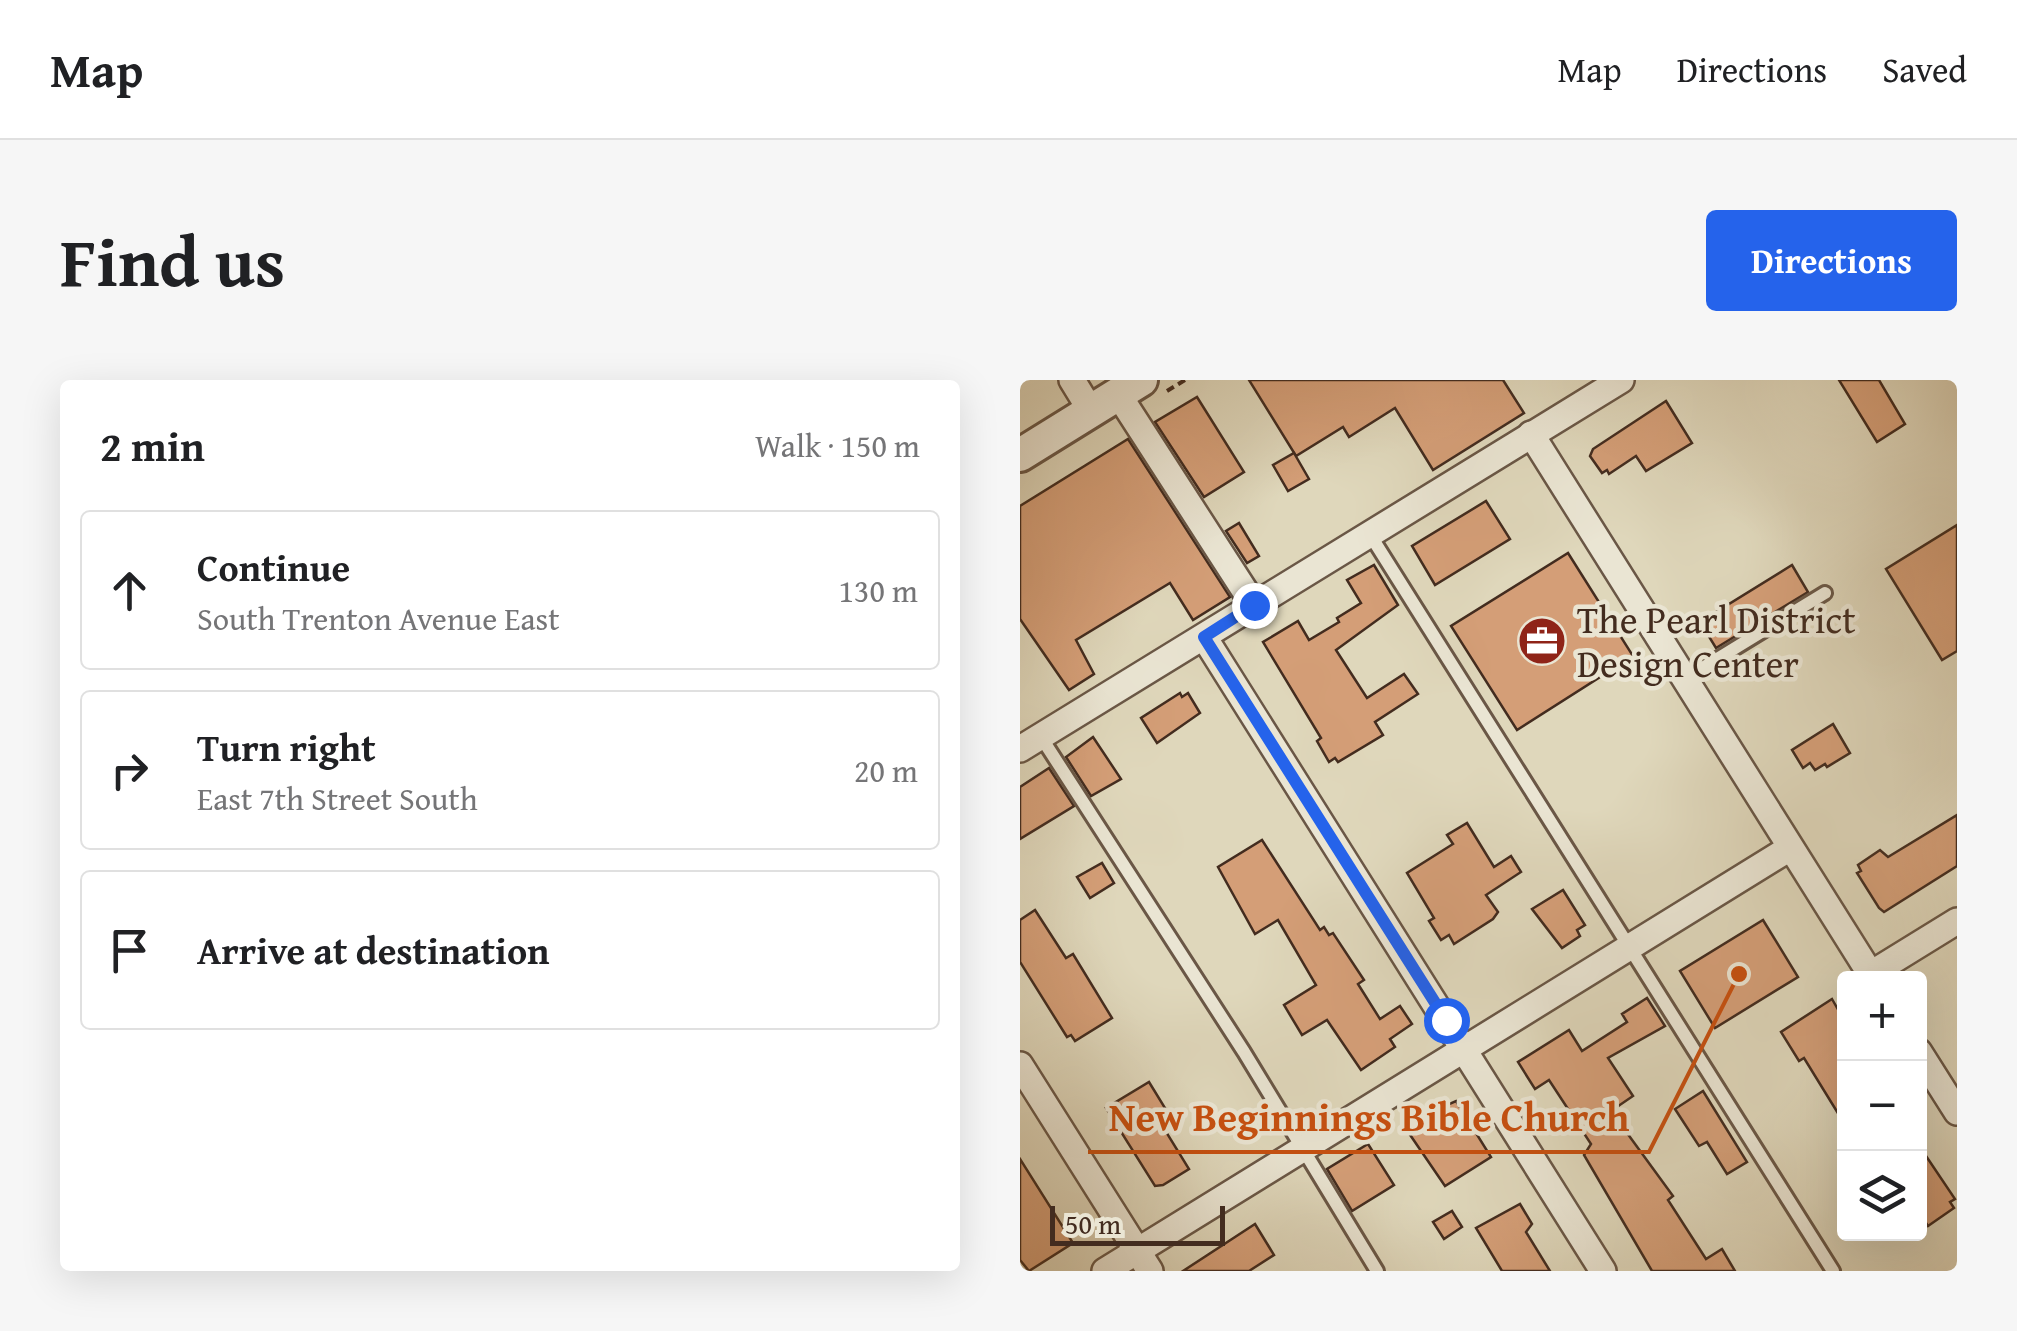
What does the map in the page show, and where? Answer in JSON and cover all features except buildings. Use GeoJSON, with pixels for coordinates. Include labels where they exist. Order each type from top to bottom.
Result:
{"type":"FeatureCollection","features":[{"type":"Feature","properties":{"kind":"street"},"geometry":{"type":"LineString","coordinates":[[1072,380],[1117,395],[1254,605]]}},
{"type":"Feature","properties":{"kind":"street"},"geometry":{"type":"LineString","coordinates":[[1030,743],[1531,434],[1588,388],[1621,380]]}},
{"type":"Feature","properties":{"kind":"street"},"geometry":{"type":"LineString","coordinates":[[1020,454],[1117,395]]}},
{"type":"Feature","properties":{"kind":"street"},"geometry":{"type":"LineString","coordinates":[[1531,434],[1869,971]]}},
{"type":"Feature","properties":{"kind":"street"},"geometry":{"type":"LineString","coordinates":[[1204,637],[1603,1271]]}},
{"type":"Feature","properties":{"kind":"street"},"geometry":{"type":"LineString","coordinates":[[1105,1271],[1144,1261],[1300,1150],[1790,848]]}},
{"type":"Feature","properties":{"kind":"street"},"geometry":{"type":"LineString","coordinates":[[1880,971],[1957,921]]}},
{"type":"Feature","properties":{"kind":"street"},"geometry":{"type":"LineString","coordinates":[[1926,1061],[1957,1112]]}},
{"type":"Feature","properties":{"kind":"street"},"geometry":{"type":"LineString","coordinates":[[1020,1066],[1144,1261]]}},
{"type":"Feature","properties":{"kind":"lane"},"geometry":{"type":"LineString","coordinates":[[1369,533],[1833,1271]]}},
{"type":"Feature","properties":{"kind":"lane"},"geometry":{"type":"LineString","coordinates":[[1684,680],[1825,593]]}},
{"type":"Feature","properties":{"kind":"lane"},"geometry":{"type":"LineString","coordinates":[[1030,743],[1244,1052],[1300,1150],[1377,1271]]}},
{"type":"Feature","properties":{"kind":"place","name":"The Pearl District Design Center"},"geometry":{"type":"Point","coordinates":[1542,641]}},
{"type":"Feature","properties":{"kind":"place","name":"New Beginnings Bible Church"},"geometry":{"type":"Point","coordinates":[1739,974]}},
{"type":"Feature","properties":{"kind":"route"},"geometry":{"type":"LineString","coordinates":[[1254,605],[1204,637],[1446,1020]]}}]}
